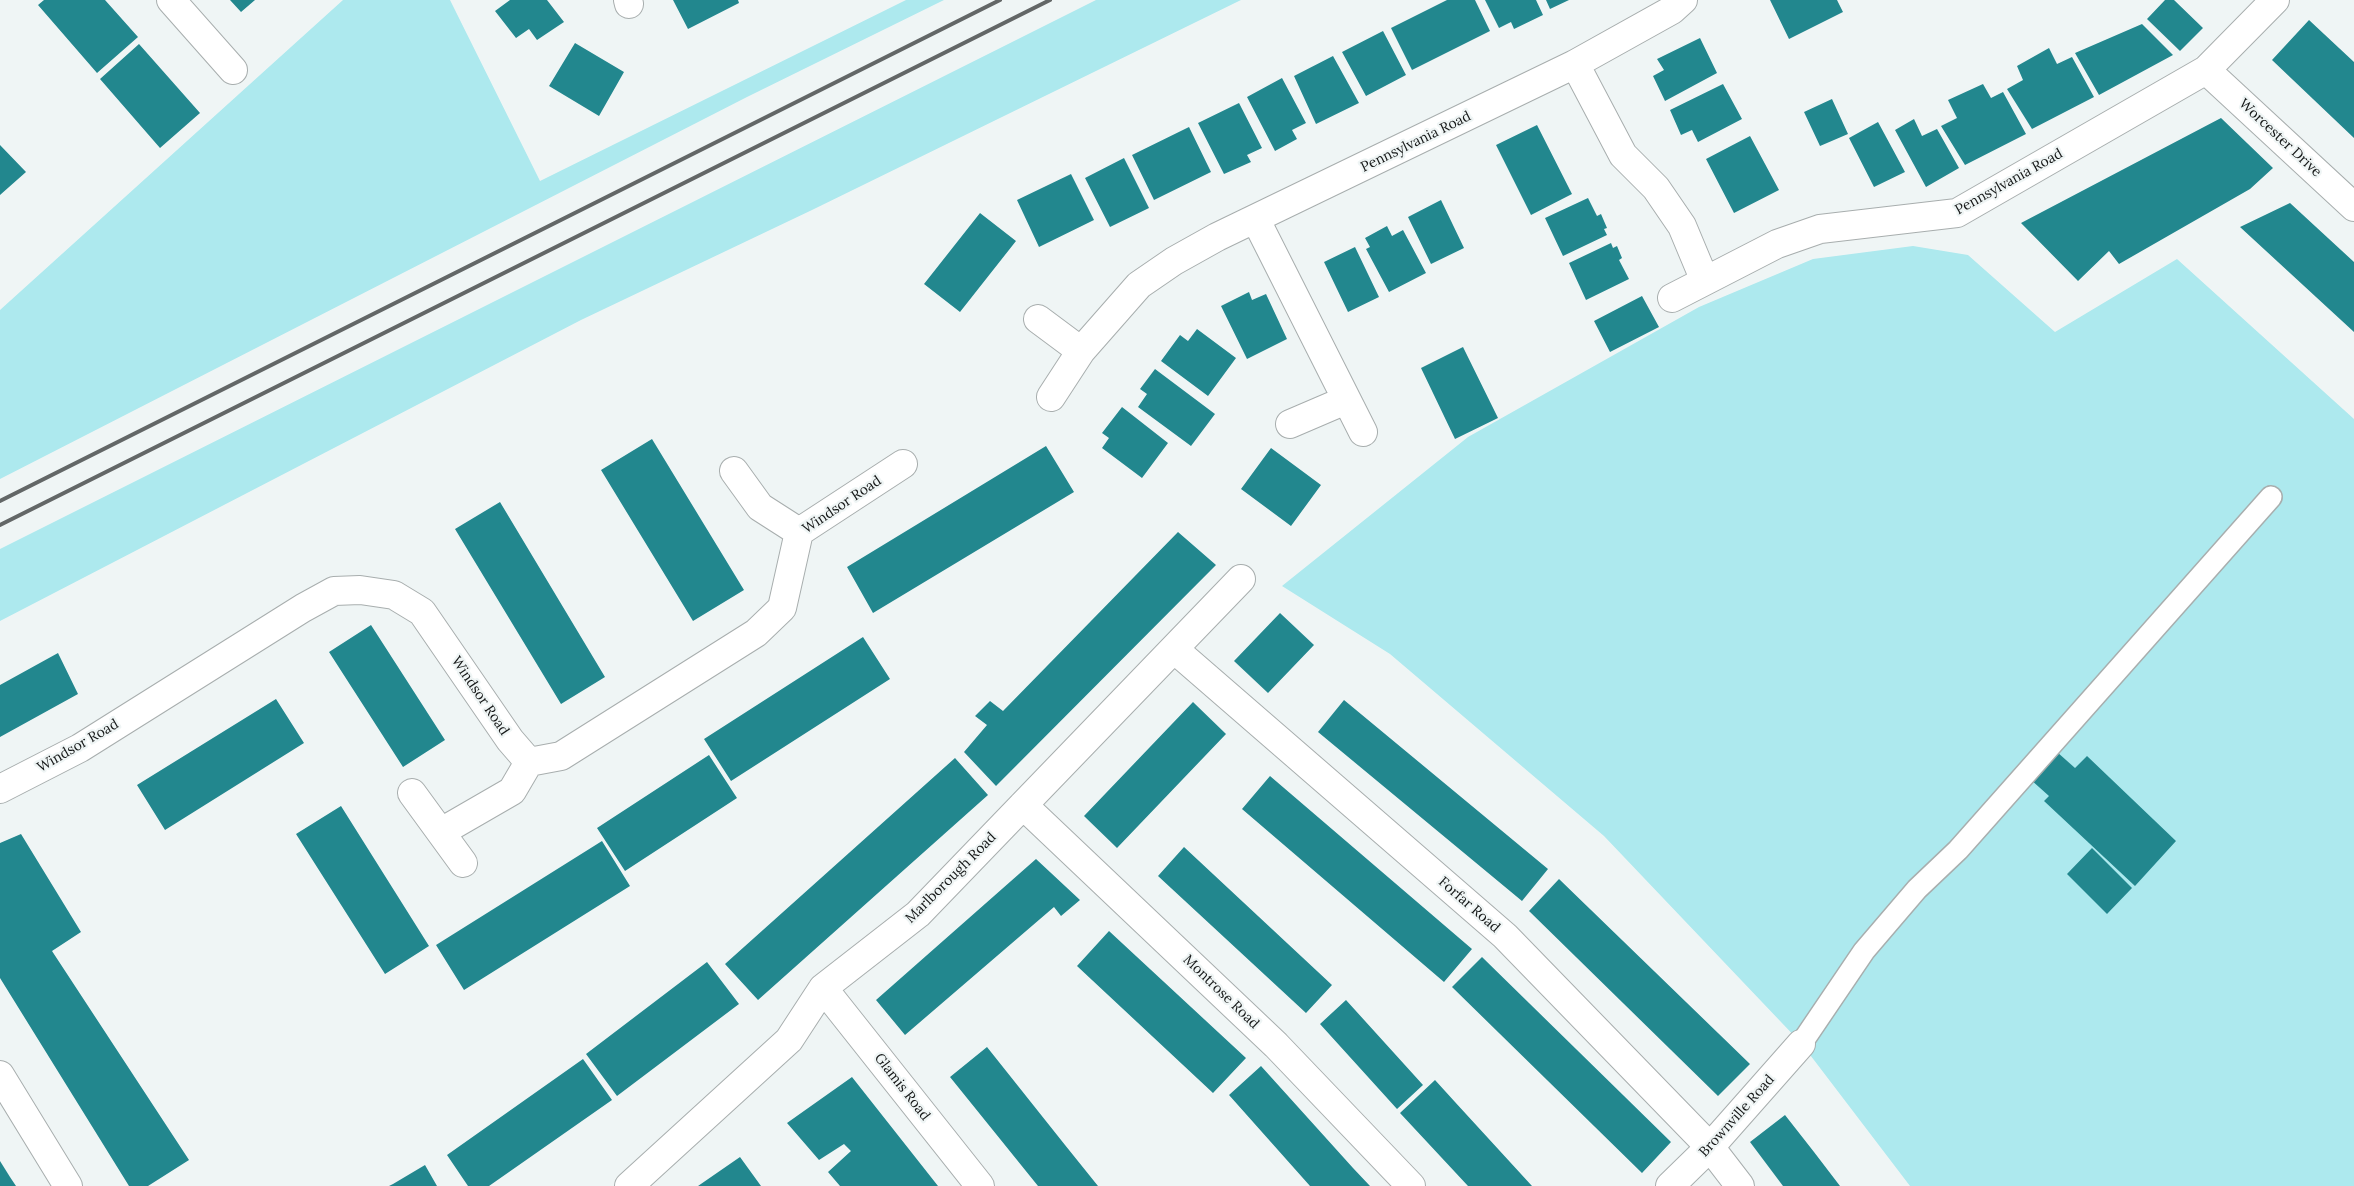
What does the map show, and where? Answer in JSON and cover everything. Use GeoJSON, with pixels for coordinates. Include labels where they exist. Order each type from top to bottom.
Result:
{"type":"FeatureCollection","features":[{"type":"Feature","properties":{"kind":"street"},"geometry":{"type":"LineString","coordinates":[[171,0],[233,70]]}},
{"type":"Feature","properties":{"kind":"street","name":"Pennsylvania Road"},"geometry":{"type":"LineString","coordinates":[[1051,397],[1081,350],[1139,284],[1183,256],[1575,64],[1672,10],[1683,0]]}},
{"type":"Feature","properties":{"kind":"street","name":"Pennsylvania Road"},"geometry":{"type":"LineString","coordinates":[[1672,298],[1777,244],[1820,229],[1957,213],[2206,70],[2275,0]]}},
{"type":"Feature","properties":{"kind":"street"},"geometry":{"type":"LineString","coordinates":[[1575,64],[1623,155],[1656,188],[1682,226],[1705,281]]}},
{"type":"Feature","properties":{"kind":"street","name":"Worcester Drive"},"geometry":{"type":"LineString","coordinates":[[2206,70],[2354,206]]}},
{"type":"Feature","properties":{"kind":"street"},"geometry":{"type":"LineString","coordinates":[[1256,220],[1363,432]]}},
{"type":"Feature","properties":{"kind":"street"},"geometry":{"type":"LineString","coordinates":[[1038,319],[1081,350]]}},
{"type":"Feature","properties":{"kind":"street"},"geometry":{"type":"LineString","coordinates":[[1290,424],[1346,400]]}},
{"type":"Feature","properties":{"kind":"street","name":"Windsor Road"},"geometry":{"type":"LineString","coordinates":[[0,790],[80,748],[303,608],[334,591],[360,590],[394,595],[422,612],[510,740],[529,762],[561,756],[756,633],[782,608],[799,532],[904,464]]}},
{"type":"Feature","properties":{"kind":"street"},"geometry":{"type":"LineString","coordinates":[[734,471],[760,507],[799,532]]}},
{"type":"Feature","properties":{"kind":"street","name":"Marlborough Road"},"geometry":{"type":"LineString","coordinates":[[629,1186],[789,1040],[823,988],[918,914],[1241,579]]}},
{"type":"Feature","properties":{"kind":"street","name":"Forfar Road"},"geometry":{"type":"LineString","coordinates":[[1174,650],[1506,936],[1710,1147],[1740,1186]]}},
{"type":"Feature","properties":{"kind":"street"},"geometry":{"type":"LineString","coordinates":[[441,832],[512,791],[529,762]]}},
{"type":"Feature","properties":{"kind":"street"},"geometry":{"type":"LineString","coordinates":[[412,793],[464,863]]}},
{"type":"Feature","properties":{"kind":"street","name":"Montrose Road"},"geometry":{"type":"LineString","coordinates":[[1023,805],[1276,1045],[1411,1186]]}},
{"type":"Feature","properties":{"kind":"street","name":"Glamis Road"},"geometry":{"type":"LineString","coordinates":[[823,988],[980,1186]]}},
{"type":"Feature","properties":{"kind":"street","name":"Brownville Road"},"geometry":{"type":"LineString","coordinates":[[1670,1186],[1710,1147],[1802,1044]]}},
{"type":"Feature","properties":{"kind":"street"},"geometry":{"type":"LineString","coordinates":[[0,1075],[68,1186]]}},
{"type":"Feature","properties":{"kind":"lane"},"geometry":{"type":"LineString","coordinates":[[1802,1044],[1864,951],[1917,889],[1958,850],[2271,498]]}},
{"type":"Feature","properties":{"kind":"shaded area"},"geometry":{"type":"Polygon","coordinates":[[[343,0],[450,0],[540,181],[906,0],[944,0],[747,97],[0,479],[0,310],[343,0]]]}},
{"type":"Feature","properties":{"kind":"shaded area"},"geometry":{"type":"Polygon","coordinates":[[[1096,0],[1241,0],[812,210],[581,320],[0,621],[0,549],[1096,0]]]}},
{"type":"Feature","properties":{"kind":"shaded area"},"geometry":{"type":"Polygon","coordinates":[[[1913,246],[1968,255],[2055,332],[2177,259],[2354,419],[2354,1186],[1910,1186],[1801,1043],[1604,836],[1390,654],[1282,586],[1468,437],[1699,307],[1813,259],[1913,246]]]}},
{"type":"Feature","properties":{"kind":"building"},"geometry":{"type":"Polygon","coordinates":[[[44,0],[105,0],[138,37],[97,73],[38,5],[44,0]]]}},
{"type":"Feature","properties":{"kind":"building"},"geometry":{"type":"Polygon","coordinates":[[[230,0],[255,0],[241,12],[230,0]]]}},
{"type":"Feature","properties":{"kind":"building"},"geometry":{"type":"Polygon","coordinates":[[[510,0],[547,0],[564,22],[537,40],[529,29],[516,38],[495,11],[510,0]]]}},
{"type":"Feature","properties":{"kind":"building"},"geometry":{"type":"Polygon","coordinates":[[[673,0],[738,0],[739,3],[688,29],[673,0]]]}},
{"type":"Feature","properties":{"kind":"building"},"geometry":{"type":"Polygon","coordinates":[[[1447,0],[1475,0],[1490,31],[1412,70],[1391,28],[1447,0]]]}},
{"type":"Feature","properties":{"kind":"building"},"geometry":{"type":"Polygon","coordinates":[[[1485,0],[1536,0],[1543,15],[1514,29],[1511,22],[1499,28],[1485,0]]]}},
{"type":"Feature","properties":{"kind":"building"},"geometry":{"type":"Polygon","coordinates":[[[1546,0],[1569,0],[1550,9],[1546,0]]]}},
{"type":"Feature","properties":{"kind":"building"},"geometry":{"type":"Polygon","coordinates":[[[1770,0],[1837,0],[1843,12],[1789,39],[1770,0]]]}},
{"type":"Feature","properties":{"kind":"building"},"geometry":{"type":"Polygon","coordinates":[[[2165,0],[2174,0],[2203,28],[2180,51],[2147,19],[2165,0]]]}},
{"type":"Feature","properties":{"kind":"building"},"geometry":{"type":"Polygon","coordinates":[[[2309,20],[2354,62],[2354,138],[2272,60],[2309,20]]]}},
{"type":"Feature","properties":{"kind":"building"},"geometry":{"type":"Polygon","coordinates":[[[2142,24],[2173,55],[2099,95],[2075,53],[2142,24]]]}},
{"type":"Feature","properties":{"kind":"building"},"geometry":{"type":"Polygon","coordinates":[[[1383,31],[1406,75],[1366,96],[1342,52],[1383,31]]]}},
{"type":"Feature","properties":{"kind":"building"},"geometry":{"type":"Polygon","coordinates":[[[1700,38],[1717,73],[1665,101],[1653,76],[1664,70],[1657,59],[1700,38]]]}},
{"type":"Feature","properties":{"kind":"building"},"geometry":{"type":"Polygon","coordinates":[[[575,43],[624,72],[599,116],[549,86],[575,43]]]}},
{"type":"Feature","properties":{"kind":"building"},"geometry":{"type":"Polygon","coordinates":[[[139,44],[200,113],[160,148],[100,79],[139,44]]]}},
{"type":"Feature","properties":{"kind":"building"},"geometry":{"type":"Polygon","coordinates":[[[2049,48],[2057,64],[2072,57],[2094,97],[2032,129],[2007,89],[2023,80],[2017,66],[2049,48]]]}},
{"type":"Feature","properties":{"kind":"building"},"geometry":{"type":"Polygon","coordinates":[[[1333,56],[1359,103],[1316,124],[1294,76],[1333,56]]]}},
{"type":"Feature","properties":{"kind":"building"},"geometry":{"type":"Polygon","coordinates":[[[1282,78],[1306,123],[1292,130],[1297,139],[1275,151],[1247,97],[1282,78]]]}},
{"type":"Feature","properties":{"kind":"building"},"geometry":{"type":"Polygon","coordinates":[[[1723,84],[1742,119],[1698,142],[1692,130],[1681,135],[1670,110],[1723,84]]]}},
{"type":"Feature","properties":{"kind":"building"},"geometry":{"type":"Polygon","coordinates":[[[1983,84],[1991,98],[2003,92],[2026,134],[1965,165],[1941,126],[1957,118],[1948,100],[1983,84]]]}},
{"type":"Feature","properties":{"kind":"building"},"geometry":{"type":"Polygon","coordinates":[[[1832,99],[1848,134],[1820,146],[1804,112],[1832,99]]]}},
{"type":"Feature","properties":{"kind":"building"},"geometry":{"type":"Polygon","coordinates":[[[1239,103],[1262,148],[1247,155],[1251,162],[1224,174],[1198,123],[1239,103]]]}},
{"type":"Feature","properties":{"kind":"building"},"geometry":{"type":"Polygon","coordinates":[[[2221,118],[2273,168],[2250,189],[2119,264],[2109,251],[2078,281],[2021,223],[2221,118]]]}},
{"type":"Feature","properties":{"kind":"building"},"geometry":{"type":"Polygon","coordinates":[[[1914,119],[1922,136],[1937,129],[1959,168],[1926,187],[1895,130],[1914,119]]]}},
{"type":"Feature","properties":{"kind":"building"},"geometry":{"type":"Polygon","coordinates":[[[1878,122],[1905,172],[1874,187],[1849,138],[1878,122]]]}},
{"type":"Feature","properties":{"kind":"building"},"geometry":{"type":"Polygon","coordinates":[[[1537,125],[1572,194],[1531,215],[1496,145],[1537,125]]]}},
{"type":"Feature","properties":{"kind":"building"},"geometry":{"type":"Polygon","coordinates":[[[1189,127],[1211,172],[1154,200],[1132,155],[1189,127]]]}},
{"type":"Feature","properties":{"kind":"building"},"geometry":{"type":"Polygon","coordinates":[[[1750,136],[1779,190],[1734,213],[1706,159],[1750,136]]]}},
{"type":"Feature","properties":{"kind":"building"},"geometry":{"type":"Polygon","coordinates":[[[0,145],[26,172],[0,195],[0,145]]]}},
{"type":"Feature","properties":{"kind":"building"},"geometry":{"type":"Polygon","coordinates":[[[1124,158],[1149,208],[1110,227],[1085,178],[1124,158]]]}},
{"type":"Feature","properties":{"kind":"building"},"geometry":{"type":"Polygon","coordinates":[[[1071,174],[1094,220],[1039,247],[1017,200],[1071,174]]]}},
{"type":"Feature","properties":{"kind":"building"},"geometry":{"type":"Polygon","coordinates":[[[1588,198],[1597,216],[1601,214],[1607,228],[1604,229],[1607,235],[1563,256],[1545,218],[1588,198]]]}},
{"type":"Feature","properties":{"kind":"building"},"geometry":{"type":"Polygon","coordinates":[[[1441,200],[1464,248],[1431,264],[1408,217],[1441,200]]]}},
{"type":"Feature","properties":{"kind":"building"},"geometry":{"type":"Polygon","coordinates":[[[2290,203],[2354,262],[2354,332],[2240,227],[2290,203]]]}},
{"type":"Feature","properties":{"kind":"building"},"geometry":{"type":"Polygon","coordinates":[[[980,213],[1016,241],[960,312],[924,284],[980,213]]]}},
{"type":"Feature","properties":{"kind":"building"},"geometry":{"type":"Polygon","coordinates":[[[1387,226],[1392,236],[1403,230],[1426,273],[1389,292],[1366,249],[1370,247],[1365,238],[1387,226]]]}},
{"type":"Feature","properties":{"kind":"building"},"geometry":{"type":"Polygon","coordinates":[[[1611,243],[1613,248],[1617,246],[1622,258],[1619,260],[1629,279],[1586,300],[1569,263],[1611,243]]]}},
{"type":"Feature","properties":{"kind":"building"},"geometry":{"type":"Polygon","coordinates":[[[1355,247],[1379,297],[1348,312],[1324,262],[1355,247]]]}},
{"type":"Feature","properties":{"kind":"building"},"geometry":{"type":"Polygon","coordinates":[[[1249,292],[1252,300],[1266,294],[1287,339],[1247,359],[1221,306],[1249,292]]]}},
{"type":"Feature","properties":{"kind":"building"},"geometry":{"type":"Polygon","coordinates":[[[1642,296],[1659,327],[1610,352],[1594,321],[1642,296]]]}},
{"type":"Feature","properties":{"kind":"building"},"geometry":{"type":"Polygon","coordinates":[[[1197,329],[1236,358],[1208,396],[1161,361],[1180,335],[1188,341],[1197,329]]]}},
{"type":"Feature","properties":{"kind":"building"},"geometry":{"type":"Polygon","coordinates":[[[1463,347],[1498,418],[1455,439],[1421,368],[1463,347]]]}},
{"type":"Feature","properties":{"kind":"building"},"geometry":{"type":"Polygon","coordinates":[[[1155,369],[1215,414],[1191,446],[1138,407],[1147,394],[1140,389],[1155,369]]]}},
{"type":"Feature","properties":{"kind":"building"},"geometry":{"type":"Polygon","coordinates":[[[1122,407],[1168,443],[1142,478],[1102,448],[1109,438],[1102,433],[1122,407]]]}},
{"type":"Feature","properties":{"kind":"building"},"geometry":{"type":"Polygon","coordinates":[[[652,439],[744,590],[693,621],[601,470],[652,439]]]}},
{"type":"Feature","properties":{"kind":"building"},"geometry":{"type":"Polygon","coordinates":[[[1046,446],[1074,492],[873,613],[847,567],[1046,446]]]}},
{"type":"Feature","properties":{"kind":"building"},"geometry":{"type":"Polygon","coordinates":[[[1271,448],[1321,485],[1291,526],[1241,489],[1271,448]]]}},
{"type":"Feature","properties":{"kind":"building"},"geometry":{"type":"Polygon","coordinates":[[[500,502],[605,677],[561,704],[455,529],[500,502]]]}},
{"type":"Feature","properties":{"kind":"building"},"geometry":{"type":"Polygon","coordinates":[[[1178,532],[1216,565],[996,786],[964,752],[987,725],[975,716],[990,701],[1003,711],[1178,532]]]}},
{"type":"Feature","properties":{"kind":"building"},"geometry":{"type":"Polygon","coordinates":[[[1280,613],[1314,645],[1268,693],[1234,661],[1280,613]]]}},
{"type":"Feature","properties":{"kind":"building"},"geometry":{"type":"Polygon","coordinates":[[[371,625],[445,740],[403,767],[329,652],[371,625]]]}},
{"type":"Feature","properties":{"kind":"building"},"geometry":{"type":"Polygon","coordinates":[[[863,637],[890,679],[731,781],[704,739],[863,637]]]}},
{"type":"Feature","properties":{"kind":"building"},"geometry":{"type":"Polygon","coordinates":[[[58,653],[78,694],[0,737],[0,685],[58,653]]]}},
{"type":"Feature","properties":{"kind":"building"},"geometry":{"type":"Polygon","coordinates":[[[276,699],[304,743],[165,830],[137,785],[276,699]]]}},
{"type":"Feature","properties":{"kind":"building"},"geometry":{"type":"Polygon","coordinates":[[[1344,700],[1548,869],[1522,901],[1318,732],[1344,700]]]}},
{"type":"Feature","properties":{"kind":"building"},"geometry":{"type":"Polygon","coordinates":[[[1193,702],[1226,734],[1117,848],[1084,816],[1193,702]]]}},
{"type":"Feature","properties":{"kind":"building"},"geometry":{"type":"Polygon","coordinates":[[[2057,752],[2075,768],[2087,756],[2176,841],[2135,886],[2044,801],[2049,796],[2030,779],[2057,752]]]}},
{"type":"Feature","properties":{"kind":"building"},"geometry":{"type":"Polygon","coordinates":[[[709,755],[737,798],[625,871],[597,828],[709,755]]]}},
{"type":"Feature","properties":{"kind":"building"},"geometry":{"type":"Polygon","coordinates":[[[955,758],[988,795],[758,1000],[725,964],[955,758]]]}},
{"type":"Feature","properties":{"kind":"building"},"geometry":{"type":"Polygon","coordinates":[[[1270,776],[1472,949],[1444,982],[1242,809],[1270,776]]]}},
{"type":"Feature","properties":{"kind":"building"},"geometry":{"type":"Polygon","coordinates":[[[341,806],[429,946],[385,974],[296,834],[341,806]]]}},
{"type":"Feature","properties":{"kind":"building"},"geometry":{"type":"Polygon","coordinates":[[[21,834],[81,932],[52,951],[189,1160],[148,1186],[129,1186],[0,978],[0,843],[21,834]]]}},
{"type":"Feature","properties":{"kind":"building"},"geometry":{"type":"Polygon","coordinates":[[[602,841],[630,886],[464,990],[436,945],[602,841]]]}},
{"type":"Feature","properties":{"kind":"building"},"geometry":{"type":"Polygon","coordinates":[[[1184,847],[1332,985],[1306,1013],[1158,876],[1184,847]]]}},
{"type":"Feature","properties":{"kind":"building"},"geometry":{"type":"Polygon","coordinates":[[[2092,848],[2132,888],[2107,914],[2067,874],[2092,848]]]}},
{"type":"Feature","properties":{"kind":"building"},"geometry":{"type":"Polygon","coordinates":[[[1036,859],[1080,900],[1061,916],[1054,907],[905,1035],[876,1000],[1036,859]]]}},
{"type":"Feature","properties":{"kind":"building"},"geometry":{"type":"Polygon","coordinates":[[[1559,879],[1750,1064],[1718,1096],[1529,911],[1559,879]]]}},
{"type":"Feature","properties":{"kind":"building"},"geometry":{"type":"Polygon","coordinates":[[[1109,931],[1246,1058],[1213,1093],[1077,966],[1109,931]]]}},
{"type":"Feature","properties":{"kind":"building"},"geometry":{"type":"Polygon","coordinates":[[[1482,957],[1671,1142],[1642,1173],[1452,987],[1482,957]]]}},
{"type":"Feature","properties":{"kind":"building"},"geometry":{"type":"Polygon","coordinates":[[[707,962],[739,1004],[617,1096],[586,1054],[707,962]]]}},
{"type":"Feature","properties":{"kind":"building"},"geometry":{"type":"Polygon","coordinates":[[[1346,1000],[1423,1085],[1397,1109],[1320,1024],[1346,1000]]]}},
{"type":"Feature","properties":{"kind":"building"},"geometry":{"type":"Polygon","coordinates":[[[987,1047],[1098,1186],[1038,1186],[950,1077],[987,1047]]]}},
{"type":"Feature","properties":{"kind":"building"},"geometry":{"type":"Polygon","coordinates":[[[583,1059],[612,1100],[489,1186],[468,1186],[447,1155],[583,1059]]]}},
{"type":"Feature","properties":{"kind":"building"},"geometry":{"type":"Polygon","coordinates":[[[1261,1066],[1370,1186],[1310,1186],[1229,1095],[1261,1066]]]}},
{"type":"Feature","properties":{"kind":"building"},"geometry":{"type":"Polygon","coordinates":[[[852,1077],[938,1186],[840,1186],[828,1172],[851,1151],[844,1144],[819,1160],[787,1123],[852,1077]]]}},
{"type":"Feature","properties":{"kind":"building"},"geometry":{"type":"Polygon","coordinates":[[[1435,1080],[1532,1186],[1468,1186],[1400,1113],[1435,1080]]]}},
{"type":"Feature","properties":{"kind":"building"},"geometry":{"type":"Polygon","coordinates":[[[1785,1115],[1840,1186],[1783,1186],[1750,1142],[1785,1115]]]}},
{"type":"Feature","properties":{"kind":"building"},"geometry":{"type":"Polygon","coordinates":[[[740,1157],[761,1186],[698,1186],[740,1157]]]}},
{"type":"Feature","properties":{"kind":"building"},"geometry":{"type":"Polygon","coordinates":[[[0,1161],[10,1177],[16,1186],[0,1186],[0,1161]]]}},
{"type":"Feature","properties":{"kind":"building"},"geometry":{"type":"Polygon","coordinates":[[[425,1165],[437,1186],[389,1186],[393,1184],[425,1165]]]}},
{"type":"Feature","properties":{"kind":"railway"},"geometry":{"type":"LineString","coordinates":[[0,501],[1000,0]]}},
{"type":"Feature","properties":{"kind":"railway"},"geometry":{"type":"LineString","coordinates":[[0,525],[1050,0]]}}]}
